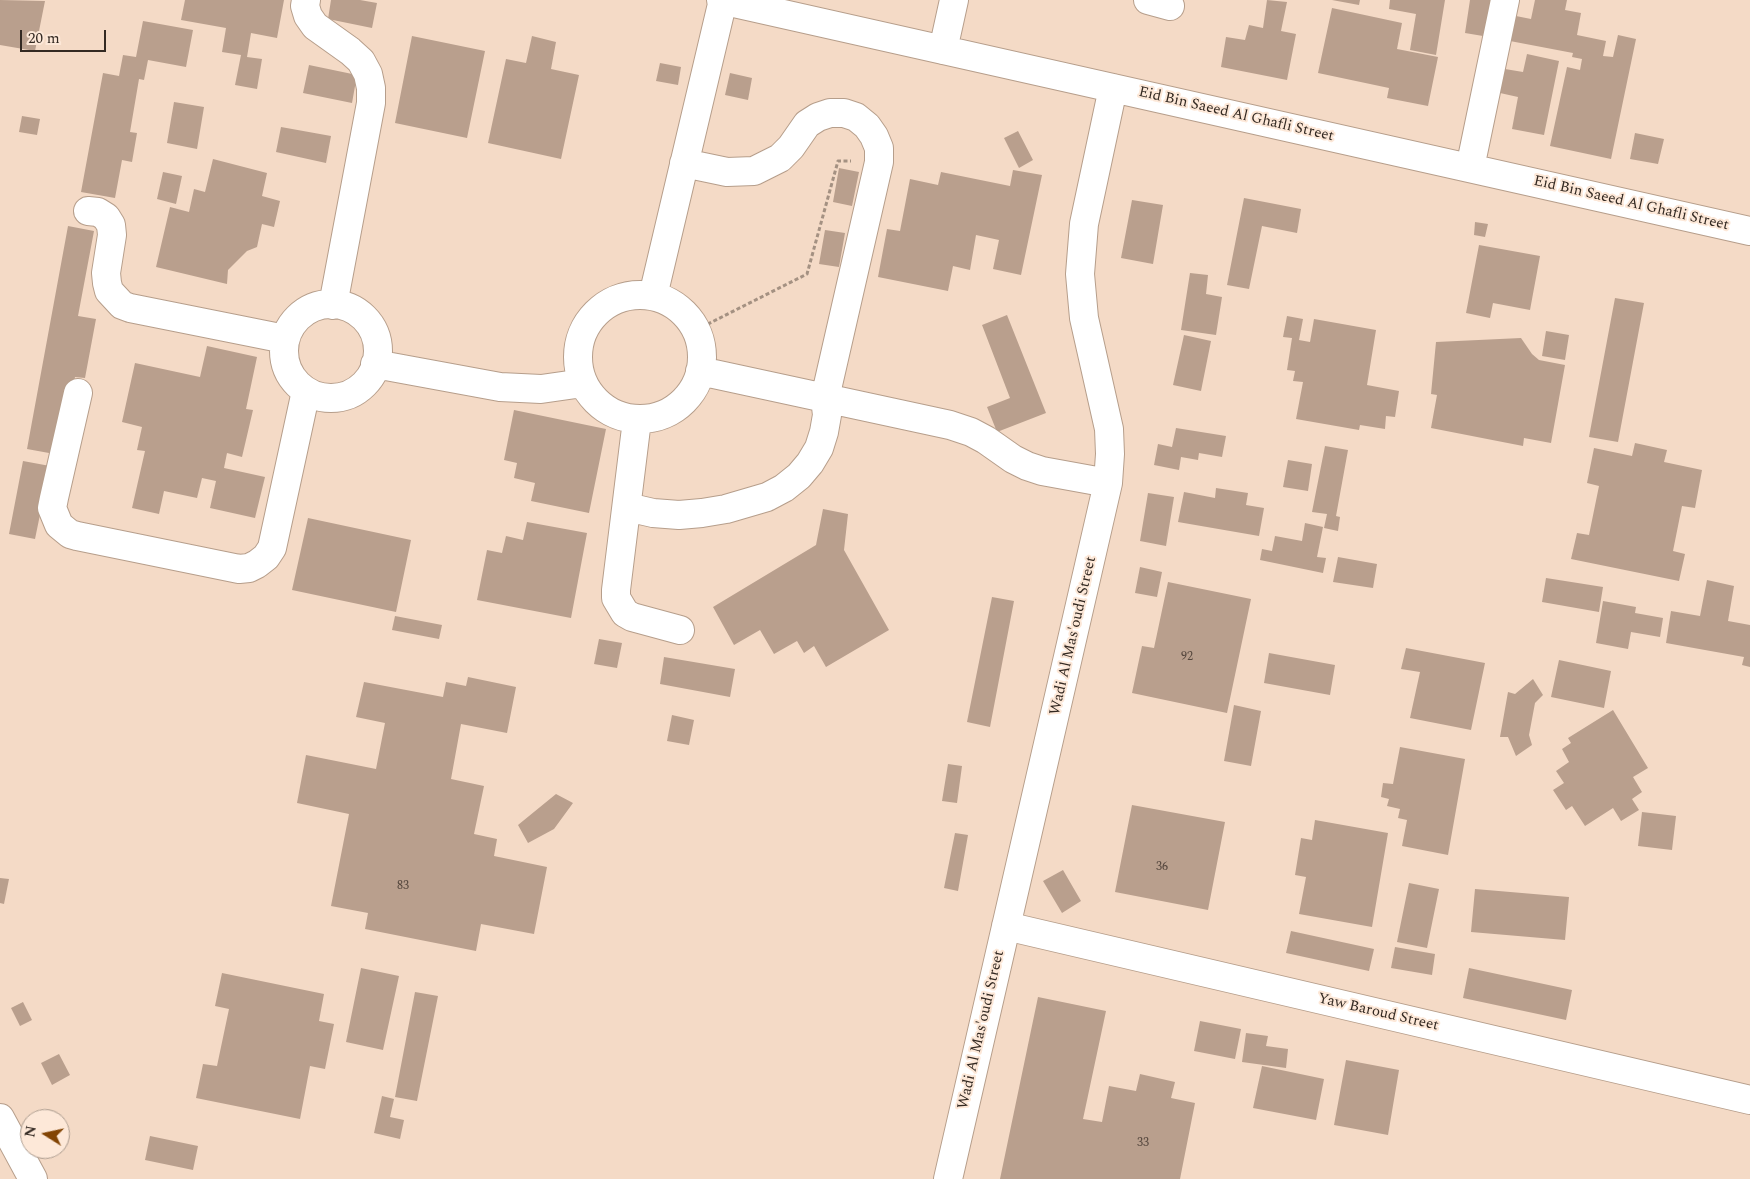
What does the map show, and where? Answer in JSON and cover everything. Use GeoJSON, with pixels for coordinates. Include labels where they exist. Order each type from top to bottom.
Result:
{"type":"FeatureCollection","features":[{"type":"Feature","properties":{"kind":"street"},"geometry":{"type":"LineString","coordinates":[[306,0],[308,16],[314,26],[350,50],[361,61],[368,74],[371,88],[371,103],[333,305]]}},
{"type":"Feature","properties":{"kind":"street"},"geometry":{"type":"LineString","coordinates":[[653,296],[722,0]]}},
{"type":"Feature","properties":{"kind":"street","name":"Eid Bin Saeed Al Ghafli Street"},"geometry":{"type":"LineString","coordinates":[[722,0],[1750,231]]}},
{"type":"Feature","properties":{"kind":"street"},"geometry":{"type":"LineString","coordinates":[[943,50],[954,0]]}},
{"type":"Feature","properties":{"kind":"street"},"geometry":{"type":"LineString","coordinates":[[1470,168],[1505,0]]}},
{"type":"Feature","properties":{"kind":"street","name":"Wadi Al Mas'oudi Street"},"geometry":{"type":"LineString","coordinates":[[948,1179],[1108,482],[1110,454],[1108,429],[1084,318],[1080,274],[1084,224],[1113,88]]}},
{"type":"Feature","properties":{"kind":"street"},"geometry":{"type":"LineString","coordinates":[[627,507],[652,513],[679,515],[702,514],[747,504],[767,497],[784,488],[799,476],[810,463],[819,448],[824,432],[827,415],[825,398],[879,162],[879,148],[867,126],[856,118],[844,114],[830,113],[818,117],[807,124],[791,147],[780,158],[754,170],[727,172],[684,163]]}},
{"type":"Feature","properties":{"kind":"street"},"geometry":{"type":"LineString","coordinates":[[88,211],[98,212],[106,217],[111,225],[112,235],[106,283],[109,291],[122,304],[130,308],[286,339]]}},
{"type":"Feature","properties":{"kind":"street"},"geometry":{"type":"LineString","coordinates":[[636,294],[653,296],[667,301],[688,318],[696,330],[702,357],[700,371],[695,387],[684,401],[671,412],[655,418],[637,420],[620,417],[605,409],[592,398],[583,383],[578,367],[578,350],[582,333],[591,318],[604,306],[619,298],[636,294]]}},
{"type":"Feature","properties":{"kind":"street"},"geometry":{"type":"LineString","coordinates":[[333,305],[343,306],[357,312],[368,322],[378,350],[376,364],[360,388],[334,398],[320,397],[306,391],[297,384],[285,363],[284,351],[291,326],[301,314],[314,307],[333,305]]}},
{"type":"Feature","properties":{"kind":"street"},"geometry":{"type":"LineString","coordinates":[[376,364],[514,388],[541,389],[583,383]]}},
{"type":"Feature","properties":{"kind":"street"},"geometry":{"type":"LineString","coordinates":[[700,371],[950,425],[971,432],[1027,466],[1042,471],[1108,482]]}},
{"type":"Feature","properties":{"kind":"street"},"geometry":{"type":"LineString","coordinates":[[78,393],[52,508],[59,525],[70,534],[77,536],[239,569],[257,564],[266,557],[272,548],[306,391]]}},
{"type":"Feature","properties":{"kind":"street"},"geometry":{"type":"LineString","coordinates":[[637,420],[616,598],[625,613],[632,617],[680,630]]}},
{"type":"Feature","properties":{"kind":"street","name":"Yaw Baroud Street"},"geometry":{"type":"LineString","coordinates":[[1006,926],[1750,1100]]}},
{"type":"Feature","properties":{"kind":"street"},"geometry":{"type":"LineString","coordinates":[[0,1118],[33,1179]]}},
{"type":"Feature","properties":{"kind":"path"},"geometry":{"type":"LineString","coordinates":[[696,330],[807,274],[838,161],[879,162]]}},
{"type":"Feature","properties":{"kind":"building"},"geometry":{"type":"Polygon","coordinates":[[[0,0],[45,1],[35,51],[0,45],[0,0]]]}},
{"type":"Feature","properties":{"kind":"building"},"geometry":{"type":"Polygon","coordinates":[[[185,0],[284,0],[277,38],[251,33],[247,57],[262,59],[257,89],[235,85],[241,55],[222,52],[226,28],[181,20],[185,0]]]}},
{"type":"Feature","properties":{"kind":"building"},"geometry":{"type":"Polygon","coordinates":[[[331,0],[360,0],[377,3],[372,28],[328,19],[331,0]]]}},
{"type":"Feature","properties":{"kind":"building"},"geometry":{"type":"Polygon","coordinates":[[[1267,0],[1287,2],[1281,31],[1296,34],[1287,80],[1221,67],[1226,37],[1245,40],[1249,25],[1263,28],[1267,0]]]}},
{"type":"Feature","properties":{"kind":"building"},"geometry":{"type":"Polygon","coordinates":[[[1332,0],[1360,0],[1359,5],[1332,0]]]}},
{"type":"Feature","properties":{"kind":"building"},"geometry":{"type":"Polygon","coordinates":[[[1390,0],[1445,0],[1436,55],[1410,50],[1416,14],[1389,9],[1390,0]]]}},
{"type":"Feature","properties":{"kind":"building"},"geometry":{"type":"Polygon","coordinates":[[[1470,0],[1496,0],[1489,37],[1465,33],[1470,0]]]}},
{"type":"Feature","properties":{"kind":"building"},"geometry":{"type":"Polygon","coordinates":[[[1535,0],[1567,0],[1565,10],[1581,13],[1577,35],[1606,41],[1603,56],[1613,57],[1618,35],[1636,39],[1611,159],[1550,146],[1567,67],[1580,70],[1582,59],[1572,57],[1573,53],[1510,41],[1516,16],[1531,19],[1535,0]]]}},
{"type":"Feature","properties":{"kind":"building"},"geometry":{"type":"Polygon","coordinates":[[[1332,8],[1402,23],[1397,49],[1438,57],[1428,106],[1387,98],[1389,88],[1318,73],[1332,8]]]}},
{"type":"Feature","properties":{"kind":"building"},"geometry":{"type":"Polygon","coordinates":[[[143,21],[193,30],[186,67],[148,60],[144,80],[139,79],[130,132],[137,133],[132,162],[122,160],[115,198],[81,192],[103,73],[119,76],[123,55],[136,57],[143,21]]]}},
{"type":"Feature","properties":{"kind":"building"},"geometry":{"type":"Polygon","coordinates":[[[412,36],[485,51],[467,138],[395,123],[412,36]]]}},
{"type":"Feature","properties":{"kind":"building"},"geometry":{"type":"Polygon","coordinates":[[[532,36],[556,42],[551,69],[579,75],[561,159],[488,143],[506,59],[526,63],[532,36]]]}},
{"type":"Feature","properties":{"kind":"building"},"geometry":{"type":"Polygon","coordinates":[[[1527,54],[1559,61],[1544,135],[1512,129],[1518,97],[1500,93],[1505,69],[1523,72],[1527,54]]]}},
{"type":"Feature","properties":{"kind":"building"},"geometry":{"type":"Polygon","coordinates":[[[660,63],[681,67],[678,85],[656,81],[660,63]]]}},
{"type":"Feature","properties":{"kind":"building"},"geometry":{"type":"Polygon","coordinates":[[[309,65],[357,75],[352,103],[303,93],[309,65]]]}},
{"type":"Feature","properties":{"kind":"building"},"geometry":{"type":"Polygon","coordinates":[[[730,73],[752,78],[748,100],[725,95],[730,73]]]}},
{"type":"Feature","properties":{"kind":"building"},"geometry":{"type":"Polygon","coordinates":[[[174,102],[204,107],[197,149],[167,143],[174,102]]]}},
{"type":"Feature","properties":{"kind":"building"},"geometry":{"type":"Polygon","coordinates":[[[22,116],[40,119],[37,135],[19,132],[22,116]]]}},
{"type":"Feature","properties":{"kind":"building"},"geometry":{"type":"Polygon","coordinates":[[[281,127],[331,136],[326,163],[276,152],[281,127]]]}},
{"type":"Feature","properties":{"kind":"building"},"geometry":{"type":"Polygon","coordinates":[[[1018,131],[1033,160],[1019,168],[1004,138],[1018,131]]]}},
{"type":"Feature","properties":{"kind":"building"},"geometry":{"type":"Polygon","coordinates":[[[1635,133],[1664,139],[1658,164],[1630,159],[1635,133]]]}},
{"type":"Feature","properties":{"kind":"building"},"geometry":{"type":"Polygon","coordinates":[[[213,159],[267,173],[262,196],[280,201],[274,227],[262,224],[257,247],[247,251],[228,270],[227,284],[156,267],[170,207],[189,212],[194,189],[205,192],[213,159]]]}},
{"type":"Feature","properties":{"kind":"building"},"geometry":{"type":"Polygon","coordinates":[[[839,168],[859,172],[852,206],[833,202],[839,168]]]}},
{"type":"Feature","properties":{"kind":"building"},"geometry":{"type":"Polygon","coordinates":[[[1013,170],[1042,175],[1021,275],[993,269],[999,240],[976,235],[970,270],[953,266],[948,291],[878,277],[887,229],[900,231],[910,179],[938,185],[941,172],[1010,186],[1013,170]]]}},
{"type":"Feature","properties":{"kind":"building"},"geometry":{"type":"Polygon","coordinates":[[[163,172],[182,176],[176,204],[157,199],[163,172]]]}},
{"type":"Feature","properties":{"kind":"building"},"geometry":{"type":"Polygon","coordinates":[[[1244,198],[1301,209],[1297,233],[1262,226],[1249,289],[1227,285],[1244,198]]]}},
{"type":"Feature","properties":{"kind":"building"},"geometry":{"type":"Polygon","coordinates":[[[1132,200],[1163,205],[1153,264],[1121,258],[1132,200]]]}},
{"type":"Feature","properties":{"kind":"building"},"geometry":{"type":"Polygon","coordinates":[[[1475,222],[1488,224],[1485,237],[1474,235],[1475,222]]]}},
{"type":"Feature","properties":{"kind":"building"},"geometry":{"type":"Polygon","coordinates":[[[68,226],[94,231],[78,316],[96,319],[85,378],[75,377],[60,455],[27,449],[68,226]]]}},
{"type":"Feature","properties":{"kind":"building"},"geometry":{"type":"Polygon","coordinates":[[[825,230],[845,233],[839,267],[819,264],[825,230]]]}},
{"type":"Feature","properties":{"kind":"building"},"geometry":{"type":"Polygon","coordinates":[[[1479,245],[1540,256],[1530,310],[1493,303],[1490,318],[1466,313],[1479,245]]]}},
{"type":"Feature","properties":{"kind":"building"},"geometry":{"type":"Polygon","coordinates":[[[1190,273],[1208,275],[1206,294],[1222,297],[1216,335],[1181,330],[1190,273]]]}},
{"type":"Feature","properties":{"kind":"building"},"geometry":{"type":"Polygon","coordinates":[[[1615,298],[1644,303],[1618,442],[1589,437],[1615,298]]]}},
{"type":"Feature","properties":{"kind":"building"},"geometry":{"type":"Polygon","coordinates":[[[1007,315],[1046,413],[997,432],[987,407],[1010,398],[982,325],[1007,315]]]}},
{"type":"Feature","properties":{"kind":"building"},"geometry":{"type":"Polygon","coordinates":[[[1287,316],[1303,319],[1299,340],[1310,342],[1314,319],[1376,330],[1367,385],[1399,391],[1395,417],[1386,416],[1385,429],[1360,425],[1359,430],[1296,419],[1303,382],[1293,381],[1295,371],[1287,370],[1292,338],[1283,337],[1287,316]]]}},
{"type":"Feature","properties":{"kind":"building"},"geometry":{"type":"Polygon","coordinates":[[[1546,331],[1569,335],[1565,360],[1542,356],[1546,331]]]}},
{"type":"Feature","properties":{"kind":"building"},"geometry":{"type":"Polygon","coordinates":[[[1184,335],[1211,341],[1201,391],[1173,385],[1184,335]]]}},
{"type":"Feature","properties":{"kind":"building"},"geometry":{"type":"Polygon","coordinates":[[[1521,338],[1532,354],[1539,360],[1565,365],[1551,443],[1524,438],[1523,446],[1431,428],[1437,395],[1431,394],[1436,342],[1521,338]]]}},
{"type":"Feature","properties":{"kind":"building"},"geometry":{"type":"Polygon","coordinates":[[[207,346],[257,357],[246,409],[253,410],[242,457],[227,453],[224,468],[265,477],[255,518],[210,508],[216,481],[202,478],[197,498],[164,491],[159,514],[132,508],[145,451],[137,450],[142,427],[122,422],[135,363],[200,377],[207,346]]]}},
{"type":"Feature","properties":{"kind":"building"},"geometry":{"type":"Polygon","coordinates":[[[514,410],[606,429],[589,513],[531,501],[535,483],[514,478],[517,463],[504,460],[514,410]]]}},
{"type":"Feature","properties":{"kind":"building"},"geometry":{"type":"Polygon","coordinates":[[[1176,428],[1226,436],[1222,457],[1199,453],[1198,460],[1181,457],[1179,470],[1154,465],[1158,444],[1172,447],[1176,428]]]}},
{"type":"Feature","properties":{"kind":"building"},"geometry":{"type":"Polygon","coordinates":[[[1635,443],[1667,450],[1664,462],[1702,470],[1695,508],[1682,506],[1673,551],[1685,554],[1679,581],[1571,559],[1577,533],[1589,535],[1599,486],[1587,483],[1594,448],[1632,456],[1635,443]]]}},
{"type":"Feature","properties":{"kind":"building"},"geometry":{"type":"Polygon","coordinates":[[[1325,446],[1348,450],[1336,516],[1340,517],[1338,531],[1324,528],[1327,514],[1312,512],[1325,446]]]}},
{"type":"Feature","properties":{"kind":"building"},"geometry":{"type":"Polygon","coordinates":[[[1288,460],[1312,464],[1308,491],[1283,487],[1288,460]]]}},
{"type":"Feature","properties":{"kind":"building"},"geometry":{"type":"Polygon","coordinates":[[[23,461],[50,466],[35,539],[9,534],[23,461]]]}},
{"type":"Feature","properties":{"kind":"building"},"geometry":{"type":"Polygon","coordinates":[[[1216,488],[1248,493],[1246,505],[1264,508],[1259,536],[1178,522],[1184,492],[1215,498],[1216,488]]]}},
{"type":"Feature","properties":{"kind":"building"},"geometry":{"type":"Polygon","coordinates":[[[1148,493],[1174,497],[1166,546],[1140,541],[1148,493]]]}},
{"type":"Feature","properties":{"kind":"building"},"geometry":{"type":"Polygon","coordinates":[[[823,509],[848,514],[844,550],[889,630],[826,667],[814,646],[804,653],[797,641],[774,654],[760,630],[734,645],[713,607],[816,545],[823,509]]]}},
{"type":"Feature","properties":{"kind":"building"},"geometry":{"type":"Polygon","coordinates":[[[308,518],[411,540],[396,612],[292,590],[308,518]]]}},
{"type":"Feature","properties":{"kind":"building"},"geometry":{"type":"Polygon","coordinates":[[[527,522],[587,533],[571,618],[477,600],[487,550],[502,553],[506,536],[523,540],[527,522]]]}},
{"type":"Feature","properties":{"kind":"building"},"geometry":{"type":"Polygon","coordinates":[[[1305,523],[1323,527],[1317,557],[1326,558],[1323,573],[1260,560],[1262,549],[1272,551],[1275,536],[1302,541],[1305,523]]]}},
{"type":"Feature","properties":{"kind":"building"},"geometry":{"type":"Polygon","coordinates":[[[1338,557],[1377,564],[1373,588],[1333,582],[1338,557]]]}},
{"type":"Feature","properties":{"kind":"building"},"geometry":{"type":"Polygon","coordinates":[[[1140,567],[1162,572],[1157,597],[1135,593],[1140,567]]]}},
{"type":"Feature","properties":{"kind":"building"},"geometry":{"type":"Polygon","coordinates":[[[1546,578],[1603,587],[1599,612],[1542,602],[1546,578]]]}},
{"type":"Feature","properties":{"kind":"building"},"geometry":{"type":"Polygon","coordinates":[[[1707,580],[1734,586],[1728,621],[1750,625],[1750,667],[1742,665],[1744,657],[1666,643],[1671,611],[1700,616],[1707,580]]]}},
{"type":"Feature","properties":{"kind":"building"},"geometry":{"type":"Polygon","coordinates":[[[1168,582],[1251,599],[1227,713],[1132,693],[1142,646],[1154,648],[1168,582]]]}},
{"type":"Feature","properties":{"kind":"building"},"geometry":{"type":"Polygon","coordinates":[[[992,597],[1014,601],[990,727],[967,722],[992,597]]]}},
{"type":"Feature","properties":{"kind":"building"},"geometry":{"type":"Polygon","coordinates":[[[1603,601],[1636,607],[1635,613],[1663,618],[1660,637],[1631,632],[1628,649],[1596,643],[1603,601]]]}},
{"type":"Feature","properties":{"kind":"building"},"geometry":{"type":"Polygon","coordinates":[[[395,616],[442,625],[439,639],[392,630],[395,616]]]}},
{"type":"Feature","properties":{"kind":"building"},"geometry":{"type":"Polygon","coordinates":[[[599,639],[622,643],[617,668],[594,664],[599,639]]]}},
{"type":"Feature","properties":{"kind":"building"},"geometry":{"type":"Polygon","coordinates":[[[1406,648],[1485,663],[1471,730],[1410,718],[1420,672],[1401,669],[1406,648]]]}},
{"type":"Feature","properties":{"kind":"building"},"geometry":{"type":"Polygon","coordinates":[[[1269,653],[1335,665],[1330,695],[1264,683],[1269,653]]]}},
{"type":"Feature","properties":{"kind":"building"},"geometry":{"type":"Polygon","coordinates":[[[664,657],[735,669],[730,697],[660,684],[664,657]]]}},
{"type":"Feature","properties":{"kind":"building"},"geometry":{"type":"Polygon","coordinates":[[[1559,660],[1611,671],[1604,708],[1551,697],[1559,660]]]}},
{"type":"Feature","properties":{"kind":"building"},"geometry":{"type":"Polygon","coordinates":[[[468,677],[516,687],[507,733],[461,724],[451,779],[484,786],[474,834],[497,839],[494,856],[547,867],[534,934],[481,924],[476,951],[365,929],[368,913],[331,906],[349,814],[297,803],[306,755],[376,769],[385,723],[356,717],[364,682],[443,697],[446,682],[466,686],[468,677]]]}},
{"type":"Feature","properties":{"kind":"building"},"geometry":{"type":"Polygon","coordinates":[[[1533,679],[1543,695],[1535,703],[1529,735],[1532,745],[1516,756],[1508,737],[1500,737],[1508,692],[1515,694],[1533,679]]]}},
{"type":"Feature","properties":{"kind":"building"},"geometry":{"type":"Polygon","coordinates":[[[1234,705],[1261,711],[1251,766],[1224,761],[1234,705]]]}},
{"type":"Feature","properties":{"kind":"building"},"geometry":{"type":"Polygon","coordinates":[[[1613,710],[1648,768],[1633,777],[1642,792],[1632,799],[1639,810],[1621,821],[1613,808],[1585,826],[1572,806],[1566,810],[1553,790],[1564,783],[1556,771],[1569,762],[1562,749],[1571,743],[1568,738],[1613,710]]]}},
{"type":"Feature","properties":{"kind":"building"},"geometry":{"type":"Polygon","coordinates":[[[672,715],[694,720],[689,745],[667,741],[672,715]]]}},
{"type":"Feature","properties":{"kind":"building"},"geometry":{"type":"Polygon","coordinates":[[[1400,747],[1465,759],[1448,855],[1402,846],[1407,820],[1398,818],[1400,809],[1387,806],[1389,799],[1381,797],[1383,783],[1393,784],[1400,747]]]}},
{"type":"Feature","properties":{"kind":"building"},"geometry":{"type":"Polygon","coordinates":[[[948,764],[962,766],[957,803],[942,801],[948,764]]]}},
{"type":"Feature","properties":{"kind":"building"},"geometry":{"type":"Polygon","coordinates":[[[556,794],[573,803],[554,829],[528,843],[518,825],[556,794]]]}},
{"type":"Feature","properties":{"kind":"building"},"geometry":{"type":"Polygon","coordinates":[[[1132,805],[1225,822],[1208,910],[1115,892],[1132,805]]]}},
{"type":"Feature","properties":{"kind":"building"},"geometry":{"type":"Polygon","coordinates":[[[1642,812],[1676,816],[1672,850],[1638,846],[1642,812]]]}},
{"type":"Feature","properties":{"kind":"building"},"geometry":{"type":"Polygon","coordinates":[[[1315,820],[1388,833],[1372,927],[1299,914],[1306,877],[1295,875],[1301,838],[1312,840],[1315,820]]]}},
{"type":"Feature","properties":{"kind":"building"},"geometry":{"type":"Polygon","coordinates":[[[955,833],[968,835],[958,891],[944,888],[955,833]]]}},
{"type":"Feature","properties":{"kind":"building"},"geometry":{"type":"Polygon","coordinates":[[[1063,870],[1081,901],[1062,913],[1043,881],[1063,870]]]}},
{"type":"Feature","properties":{"kind":"building"},"geometry":{"type":"Polygon","coordinates":[[[0,878],[9,879],[4,904],[0,903],[0,878]]]}},
{"type":"Feature","properties":{"kind":"building"},"geometry":{"type":"Polygon","coordinates":[[[1409,883],[1439,889],[1427,948],[1397,942],[1409,883]]]}},
{"type":"Feature","properties":{"kind":"building"},"geometry":{"type":"Polygon","coordinates":[[[1475,889],[1569,897],[1565,940],[1471,932],[1475,889]]]}},
{"type":"Feature","properties":{"kind":"building"},"geometry":{"type":"Polygon","coordinates":[[[1291,931],[1374,949],[1369,971],[1286,953],[1291,931]]]}},
{"type":"Feature","properties":{"kind":"building"},"geometry":{"type":"Polygon","coordinates":[[[1395,947],[1435,954],[1432,975],[1391,968],[1395,947]]]}},
{"type":"Feature","properties":{"kind":"building"},"geometry":{"type":"Polygon","coordinates":[[[361,968],[399,976],[383,1050],[346,1042],[361,968]]]}},
{"type":"Feature","properties":{"kind":"building"},"geometry":{"type":"Polygon","coordinates":[[[1469,968],[1572,990],[1566,1020],[1463,998],[1469,968]]]}},
{"type":"Feature","properties":{"kind":"building"},"geometry":{"type":"Polygon","coordinates":[[[222,973],[324,994],[319,1021],[334,1024],[325,1069],[310,1066],[300,1119],[196,1098],[203,1064],[217,1066],[229,1009],[215,1006],[222,973]]]}},
{"type":"Feature","properties":{"kind":"building"},"geometry":{"type":"Polygon","coordinates":[[[415,992],[438,996],[417,1101],[395,1097],[415,992]]]}},
{"type":"Feature","properties":{"kind":"building"},"geometry":{"type":"Polygon","coordinates":[[[1038,997],[1106,1011],[1083,1119],[1102,1122],[1109,1086],[1136,1091],[1140,1074],[1175,1082],[1171,1098],[1195,1103],[1180,1179],[1000,1179],[1038,997]]]}},
{"type":"Feature","properties":{"kind":"building"},"geometry":{"type":"Polygon","coordinates":[[[23,1002],[32,1020],[20,1026],[11,1008],[23,1002]]]}},
{"type":"Feature","properties":{"kind":"building"},"geometry":{"type":"Polygon","coordinates":[[[1200,1021],[1241,1029],[1235,1059],[1194,1051],[1200,1021]]]}},
{"type":"Feature","properties":{"kind":"building"},"geometry":{"type":"Polygon","coordinates":[[[1246,1033],[1268,1036],[1266,1046],[1288,1049],[1286,1068],[1242,1062],[1246,1033]]]}},
{"type":"Feature","properties":{"kind":"building"},"geometry":{"type":"Polygon","coordinates":[[[59,1054],[70,1075],[52,1085],[41,1063],[59,1054]]]}},
{"type":"Feature","properties":{"kind":"building"},"geometry":{"type":"Polygon","coordinates":[[[1346,1060],[1399,1070],[1388,1135],[1334,1125],[1346,1060]]]}},
{"type":"Feature","properties":{"kind":"building"},"geometry":{"type":"Polygon","coordinates":[[[1262,1066],[1324,1079],[1316,1120],[1253,1108],[1262,1066]]]}},
{"type":"Feature","properties":{"kind":"building"},"geometry":{"type":"Polygon","coordinates":[[[382,1096],[394,1099],[390,1117],[404,1120],[400,1139],[374,1133],[382,1096]]]}},
{"type":"Feature","properties":{"kind":"building"},"geometry":{"type":"Polygon","coordinates":[[[150,1136],[198,1146],[193,1170],[145,1160],[150,1136]]]}}]}
